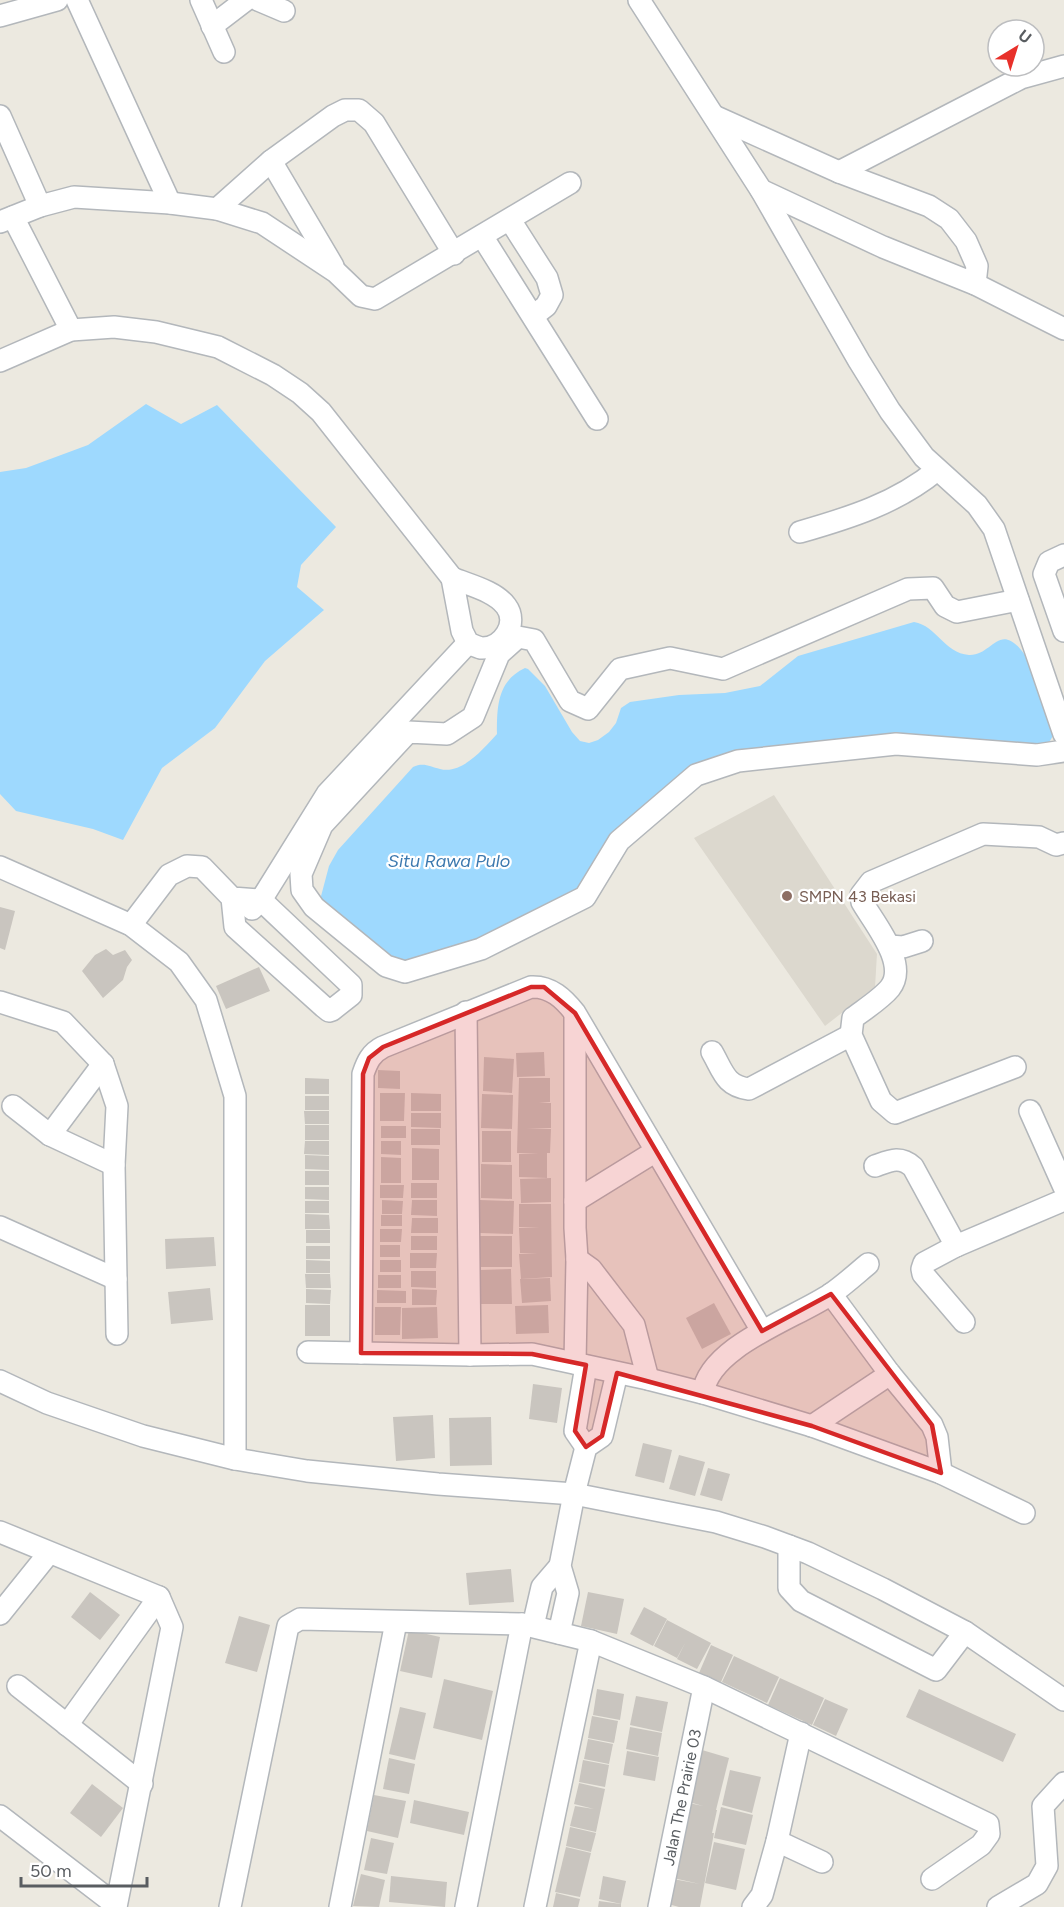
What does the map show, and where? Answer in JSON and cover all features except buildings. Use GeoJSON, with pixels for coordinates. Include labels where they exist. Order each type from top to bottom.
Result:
{"type":"FeatureCollection","features":[{"type":"Feature","properties":{"kind":"street"},"geometry":{"type":"LineString","coordinates":[[0,16],[57,0]]}},
{"type":"Feature","properties":{"kind":"street"},"geometry":{"type":"LineString","coordinates":[[77,0],[170,203]]}},
{"type":"Feature","properties":{"kind":"street"},"geometry":{"type":"LineString","coordinates":[[201,0],[224,52]]}},
{"type":"Feature","properties":{"kind":"street"},"geometry":{"type":"LineString","coordinates":[[212,26],[246,0]]}},
{"type":"Feature","properties":{"kind":"street"},"geometry":{"type":"LineString","coordinates":[[258,0],[284,11]]}},
{"type":"Feature","properties":{"kind":"street"},"geometry":{"type":"LineString","coordinates":[[639,0],[761,190],[878,393],[902,428],[937,470],[977,505],[994,529],[1064,734]]}},
{"type":"Feature","properties":{"kind":"street"},"geometry":{"type":"LineString","coordinates":[[839,172],[1021,78],[1064,66]]}},
{"type":"Feature","properties":{"kind":"street"},"geometry":{"type":"LineString","coordinates":[[217,209],[271,160],[333,116],[345,110],[359,110],[374,123],[454,254]]}},
{"type":"Feature","properties":{"kind":"street"},"geometry":{"type":"LineString","coordinates":[[0,116],[40,206]]}},
{"type":"Feature","properties":{"kind":"street"},"geometry":{"type":"LineString","coordinates":[[714,116],[839,172],[928,206],[949,219],[966,242],[977,266],[975,284]]}},
{"type":"Feature","properties":{"kind":"street"},"geometry":{"type":"LineString","coordinates":[[271,160],[336,272]]}},
{"type":"Feature","properties":{"kind":"street"},"geometry":{"type":"LineString","coordinates":[[71,330],[7,220],[40,206],[74,197],[170,203],[217,209],[262,222],[336,272],[361,296],[375,299],[570,183]]}},
{"type":"Feature","properties":{"kind":"street"},"geometry":{"type":"LineString","coordinates":[[761,190],[883,247],[975,284],[1064,329]]}},
{"type":"Feature","properties":{"kind":"street"},"geometry":{"type":"LineString","coordinates":[[510,220],[547,278],[552,295],[546,306],[532,316]]}},
{"type":"Feature","properties":{"kind":"street"},"geometry":{"type":"LineString","coordinates":[[482,236],[597,419]]}},
{"type":"Feature","properties":{"kind":"street"},"geometry":{"type":"LineString","coordinates":[[0,361],[71,330],[114,327],[156,332],[218,347],[282,381],[300,393],[321,412],[452,578],[462,631],[468,643],[484,648],[497,644],[508,634],[511,620],[507,607],[498,598],[452,578]]}},
{"type":"Feature","properties":{"kind":"street"},"geometry":{"type":"LineString","coordinates":[[800,532],[841,520],[888,502],[919,484],[937,470]]}},
{"type":"Feature","properties":{"kind":"street"},"geometry":{"type":"LineString","coordinates":[[1055,560],[1044,578],[1064,631]]}},
{"type":"Feature","properties":{"kind":"street"},"geometry":{"type":"LineString","coordinates":[[1018,600],[957,612],[945,606],[933,588],[908,589],[723,669],[670,658],[620,669],[588,709],[570,701],[534,640],[518,637],[499,654],[473,717],[447,734],[408,732],[322,825],[301,874],[302,890],[314,907],[386,966],[405,972],[481,949],[585,897],[619,841],[696,775],[708,770],[738,761],[896,744],[1037,755],[1064,751]]}},
{"type":"Feature","properties":{"kind":"street"},"geometry":{"type":"LineString","coordinates":[[235,927],[261,900],[327,794],[468,643]]}},
{"type":"Feature","properties":{"kind":"street"},"geometry":{"type":"LineString","coordinates":[[1015,1067],[895,1113],[881,1101],[851,1035],[853,1018],[891,987],[897,969],[889,946],[862,902],[861,894],[871,882],[983,834],[1039,837],[1056,845],[1064,843]]}},
{"type":"Feature","properties":{"kind":"street"},"geometry":{"type":"LineString","coordinates":[[131,925],[169,874],[187,866],[201,867],[232,898],[235,927],[329,1011],[351,995],[351,985],[261,900],[232,898]]}},
{"type":"Feature","properties":{"kind":"street"},"geometry":{"type":"LineString","coordinates":[[0,867],[131,925],[179,962],[206,1000],[235,1096],[235,1459]]}},
{"type":"Feature","properties":{"kind":"street"},"geometry":{"type":"LineString","coordinates":[[889,946],[903,946],[922,941]]}},
{"type":"Feature","properties":{"kind":"street"},"geometry":{"type":"LineString","coordinates":[[361,1353],[363,1074],[369,1058],[378,1050],[466,1012],[539,986],[548,989],[565,1001],[575,1013],[762,1330]]}},
{"type":"Feature","properties":{"kind":"street"},"geometry":{"type":"LineString","coordinates":[[3,1007],[63,1022],[103,1064],[117,1106],[114,1165],[117,1334]]}},
{"type":"Feature","properties":{"kind":"street"},"geometry":{"type":"LineString","coordinates":[[466,1012],[470,1355]]}},
{"type":"Feature","properties":{"kind":"street"},"geometry":{"type":"LineString","coordinates":[[575,1013],[575,1201],[581,1364],[575,1431],[586,1447]]}},
{"type":"Feature","properties":{"kind":"street"},"geometry":{"type":"LineString","coordinates":[[712,1052],[730,1083],[736,1087],[749,1089],[851,1035]]}},
{"type":"Feature","properties":{"kind":"street"},"geometry":{"type":"LineString","coordinates":[[50,1135],[103,1064]]}},
{"type":"Feature","properties":{"kind":"street"},"geometry":{"type":"LineString","coordinates":[[12,1106],[50,1135],[114,1165]]}},
{"type":"Feature","properties":{"kind":"street"},"geometry":{"type":"LineString","coordinates":[[1030,1111],[1064,1187]]}},
{"type":"Feature","properties":{"kind":"street"},"geometry":{"type":"LineString","coordinates":[[575,1201],[656,1151]]}},
{"type":"Feature","properties":{"kind":"street"},"geometry":{"type":"LineString","coordinates":[[875,1166],[895,1159],[908,1162],[913,1167],[956,1246]]}},
{"type":"Feature","properties":{"kind":"street"},"geometry":{"type":"LineString","coordinates":[[964,1322],[923,1274],[924,1263],[956,1246],[1064,1200]]}},
{"type":"Feature","properties":{"kind":"street"},"geometry":{"type":"LineString","coordinates":[[0,1227],[116,1279]]}},
{"type":"Feature","properties":{"kind":"street"},"geometry":{"type":"LineString","coordinates":[[577,1259],[591,1269],[634,1324],[648,1379]]}},
{"type":"Feature","properties":{"kind":"street"},"geometry":{"type":"LineString","coordinates":[[703,1393],[707,1376],[717,1364],[762,1330],[831,1294],[868,1264]]}},
{"type":"Feature","properties":{"kind":"street"},"geometry":{"type":"LineString","coordinates":[[831,1294],[890,1374],[936,1431],[941,1473]]}},
{"type":"Feature","properties":{"kind":"street"},"geometry":{"type":"LineString","coordinates":[[308,1352],[532,1354],[648,1379],[812,1426],[941,1473],[1024,1513]]}},
{"type":"Feature","properties":{"kind":"street"},"geometry":{"type":"LineString","coordinates":[[559,1633],[568,1593],[560,1566],[574,1494],[586,1447],[602,1436],[617,1373]]}},
{"type":"Feature","properties":{"kind":"street"},"geometry":{"type":"LineString","coordinates":[[812,1426],[890,1374]]}},
{"type":"Feature","properties":{"kind":"street"},"geometry":{"type":"LineString","coordinates":[[0,1381],[47,1403],[143,1436],[235,1459],[317,1472],[574,1494],[716,1522],[789,1546],[842,1568],[965,1632],[1064,1700]]}},
{"type":"Feature","properties":{"kind":"street"},"geometry":{"type":"LineString","coordinates":[[0,1532],[159,1597],[172,1627],[116,1906],[0,1816]]}},
{"type":"Feature","properties":{"kind":"street"},"geometry":{"type":"LineString","coordinates":[[789,1546],[789,1588],[801,1601],[936,1670],[965,1632]]}},
{"type":"Feature","properties":{"kind":"street"},"geometry":{"type":"LineString","coordinates":[[0,1614],[49,1553]]}},
{"type":"Feature","properties":{"kind":"street"},"geometry":{"type":"LineString","coordinates":[[466,1907],[528,1625],[542,1587],[560,1566]]}},
{"type":"Feature","properties":{"kind":"street"},"geometry":{"type":"LineString","coordinates":[[67,1725],[159,1597]]}},
{"type":"Feature","properties":{"kind":"street"},"geometry":{"type":"LineString","coordinates":[[230,1907],[288,1626],[300,1619],[528,1625],[591,1641],[704,1687],[988,1824],[989,1834],[981,1845],[932,1879]]}},
{"type":"Feature","properties":{"kind":"street"},"geometry":{"type":"LineString","coordinates":[[340,1907],[396,1622]]}},
{"type":"Feature","properties":{"kind":"street"},"geometry":{"type":"LineString","coordinates":[[535,1907],[591,1641]]}},
{"type":"Feature","properties":{"kind":"street"},"geometry":{"type":"LineString","coordinates":[[18,1686],[141,1784]]}},
{"type":"Feature","properties":{"kind":"street","name":"Jalan The Prairie 03"},"geometry":{"type":"LineString","coordinates":[[659,1907],[704,1687]]}},
{"type":"Feature","properties":{"kind":"street"},"geometry":{"type":"LineString","coordinates":[[753,1907],[762,1895],[777,1841],[801,1733]]}},
{"type":"Feature","properties":{"kind":"street"},"geometry":{"type":"LineString","coordinates":[[998,1907],[1037,1884],[1047,1866],[1042,1806],[1064,1783]]}},
{"type":"Feature","properties":{"kind":"street"},"geometry":{"type":"LineString","coordinates":[[777,1841],[822,1862]]}},
{"type":"Feature","properties":{"kind":"highlighted area"},"geometry":{"type":"Polygon","coordinates":[[[531,987],[544,987],[575,1013],[762,1331],[831,1294],[932,1425],[941,1473],[812,1426],[617,1373],[602,1436],[586,1447],[575,1431],[586,1365],[532,1354],[361,1353],[363,1074],[369,1058],[383,1047],[531,987]]]}},
{"type":"Feature","properties":{"kind":"shaded area","name":"SMPN 43 Bekasi"},"geometry":{"type":"Polygon","coordinates":[[[774,795],[877,954],[875,987],[825,1026],[694,838],[774,795]]]}},
{"type":"Feature","properties":{"kind":"water"},"geometry":{"type":"Polygon","coordinates":[[[146,404],[181,424],[217,405],[336,527],[301,565],[297,587],[324,610],[265,661],[215,728],[162,768],[123,840],[93,829],[16,811],[0,794],[0,472],[26,468],[88,445],[146,404]]]}},
{"type":"Feature","properties":{"kind":"water","name":"Situ Rawa Pulo"},"geometry":{"type":"Polygon","coordinates":[[[914,622],[922,624],[953,650],[960,653],[977,654],[1002,639],[1009,640],[1016,645],[1025,655],[1052,717],[1054,734],[1047,746],[1011,746],[706,766],[589,885],[479,945],[403,967],[320,900],[329,866],[338,850],[413,767],[424,765],[448,770],[456,768],[472,759],[497,734],[500,696],[509,680],[525,668],[545,686],[572,732],[580,741],[589,743],[609,732],[616,723],[621,708],[630,702],[679,695],[725,693],[760,686],[798,656],[914,622]]]}},
{"type":"Feature","properties":{"kind":"place","name":"SMPN 43 Bekasi"},"geometry":{"type":"Point","coordinates":[787,896]}}]}
